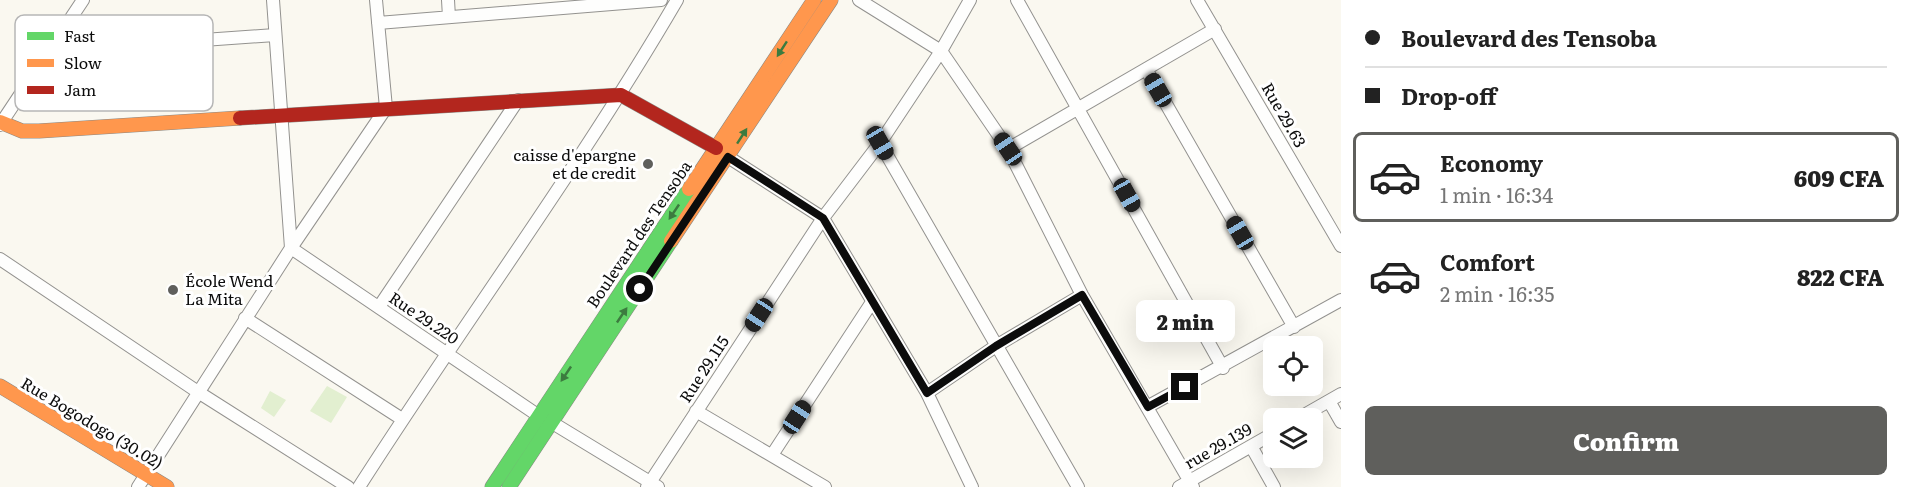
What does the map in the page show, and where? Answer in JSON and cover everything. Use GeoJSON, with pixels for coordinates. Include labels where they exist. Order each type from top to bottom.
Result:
{"type":"FeatureCollection","features":[{"type":"Feature","properties":{"kind":"main road","name":"Boulevard des Tensoba"},"geometry":{"type":"LineString","coordinates":[[510,487],[545,419],[716,148],[814,0]]}},
{"type":"Feature","properties":{"kind":"main road","name":"Boulevard des Tensoba"},"geometry":{"type":"LineString","coordinates":[[492,487],[545,419],[728,157],[831,0]]}},
{"type":"Feature","properties":{"kind":"main road"},"geometry":{"type":"LineString","coordinates":[[0,123],[22,130],[39,131],[621,95],[716,148]]}},
{"type":"Feature","properties":{"kind":"main road","name":"Rue Bogodogo (30.02)"},"geometry":{"type":"LineString","coordinates":[[0,386],[167,487]]}},
{"type":"Feature","properties":{"kind":"street"},"geometry":{"type":"LineString","coordinates":[[73,15],[83,0]]}},
{"type":"Feature","properties":{"kind":"street"},"geometry":{"type":"LineString","coordinates":[[273,0],[291,248]]}},
{"type":"Feature","properties":{"kind":"street"},"geometry":{"type":"LineString","coordinates":[[138,487],[245,318],[386,108],[376,0]]}},
{"type":"Feature","properties":{"kind":"street"},"geometry":{"type":"LineString","coordinates":[[448,0],[449,17]]}},
{"type":"Feature","properties":{"kind":"street"},"geometry":{"type":"LineString","coordinates":[[378,23],[661,0]]}},
{"type":"Feature","properties":{"kind":"street"},"geometry":{"type":"LineString","coordinates":[[359,487],[402,419],[621,95],[677,0]]}},
{"type":"Feature","properties":{"kind":"street"},"geometry":{"type":"LineString","coordinates":[[859,0],[941,51],[1008,149],[1082,295],[1192,484]]}},
{"type":"Feature","properties":{"kind":"street","name":"Rue 29.115"},"geometry":{"type":"LineString","coordinates":[[651,485],[696,411],[823,218],[880,143],[941,51],[970,0]]}},
{"type":"Feature","properties":{"kind":"street"},"geometry":{"type":"LineString","coordinates":[[1017,0],[1080,108],[1223,368]]}},
{"type":"Feature","properties":{"kind":"street","name":"Rue 29.63"},"geometry":{"type":"LineString","coordinates":[[1197,0],[1341,246]]}},
{"type":"Feature","properties":{"kind":"street"},"geometry":{"type":"LineString","coordinates":[[1008,149],[1215,29]]}},
{"type":"Feature","properties":{"kind":"street"},"geometry":{"type":"LineString","coordinates":[[213,39],[275,35]]}},
{"type":"Feature","properties":{"kind":"street"},"geometry":{"type":"LineString","coordinates":[[1146,69],[1294,327]]}},
{"type":"Feature","properties":{"kind":"street"},"geometry":{"type":"LineString","coordinates":[[379,307],[518,100]]}},
{"type":"Feature","properties":{"kind":"street"},"geometry":{"type":"LineString","coordinates":[[0,123],[15,101]]}},
{"type":"Feature","properties":{"kind":"street"},"geometry":{"type":"LineString","coordinates":[[880,143],[1078,487]]}},
{"type":"Feature","properties":{"kind":"street"},"geometry":{"type":"LineString","coordinates":[[728,157],[823,218],[927,393],[972,487]]}},
{"type":"Feature","properties":{"kind":"street","name":"Rue 29.220"},"geometry":{"type":"LineString","coordinates":[[291,248],[545,419],[651,485]]}},
{"type":"Feature","properties":{"kind":"street"},"geometry":{"type":"LineString","coordinates":[[0,260],[198,392],[348,487]]}},
{"type":"Feature","properties":{"kind":"street"},"geometry":{"type":"LineString","coordinates":[[927,393],[996,346],[1082,295]]}},
{"type":"Feature","properties":{"kind":"street"},"geometry":{"type":"LineString","coordinates":[[1148,407],[1223,368],[1341,300]]}},
{"type":"Feature","properties":{"kind":"street"},"geometry":{"type":"LineString","coordinates":[[772,455],[872,302]]}},
{"type":"Feature","properties":{"kind":"street"},"geometry":{"type":"LineString","coordinates":[[245,318],[402,419]]}},
{"type":"Feature","properties":{"kind":"street"},"geometry":{"type":"LineString","coordinates":[[1317,408],[1341,394]]}},
{"type":"Feature","properties":{"kind":"street"},"geometry":{"type":"LineString","coordinates":[[1329,401],[1341,422]]}},
{"type":"Feature","properties":{"kind":"street"},"geometry":{"type":"LineString","coordinates":[[696,411],[825,487]]}},
{"type":"Feature","properties":{"kind":"street","name":"rue 29.139"},"geometry":{"type":"LineString","coordinates":[[1179,487],[1192,484],[1263,439]]}},
{"type":"Feature","properties":{"kind":"street"},"geometry":{"type":"LineString","coordinates":[[1251,446],[1274,487]]}},
{"type":"Feature","properties":{"kind":"green space"},"geometry":{"type":"Polygon","coordinates":[[[327,386],[347,397],[331,423],[310,411],[327,386]]]}},
{"type":"Feature","properties":{"kind":"green space"},"geometry":{"type":"Polygon","coordinates":[[[270,391],[286,400],[274,417],[261,408],[270,391]]]}},
{"type":"Feature","properties":{"kind":"traffic: fast"},"geometry":{"type":"LineString","coordinates":[[492,487],[689,189]]}},
{"type":"Feature","properties":{"kind":"traffic: fast"},"geometry":{"type":"LineString","coordinates":[[509,487],[671,241]]}},
{"type":"Feature","properties":{"kind":"traffic: slow"},"geometry":{"type":"LineString","coordinates":[[689,189],[814,0]]}},
{"type":"Feature","properties":{"kind":"traffic: slow"},"geometry":{"type":"LineString","coordinates":[[671,241],[831,0]]}},
{"type":"Feature","properties":{"kind":"traffic: slow"},"geometry":{"type":"LineString","coordinates":[[0,122],[22,131],[39,131],[240,118]]}},
{"type":"Feature","properties":{"kind":"traffic: slow"},"geometry":{"type":"LineString","coordinates":[[0,386],[167,487]]}},
{"type":"Feature","properties":{"kind":"traffic: jam"},"geometry":{"type":"LineString","coordinates":[[240,118],[621,95],[716,148]]}},
{"type":"Feature","properties":{"kind":"place","name":"caisse d'epargne et de credit"},"geometry":{"type":"Point","coordinates":[648,164]}},
{"type":"Feature","properties":{"kind":"place","name":"École Wend La Mita"},"geometry":{"type":"Point","coordinates":[173,290]}},
{"type":"Feature","properties":{"kind":"route"},"geometry":{"type":"LineString","coordinates":[[640,289],[728,157],[823,218],[927,393],[996,346],[1082,295],[1148,407],[1185,387]]}}]}
